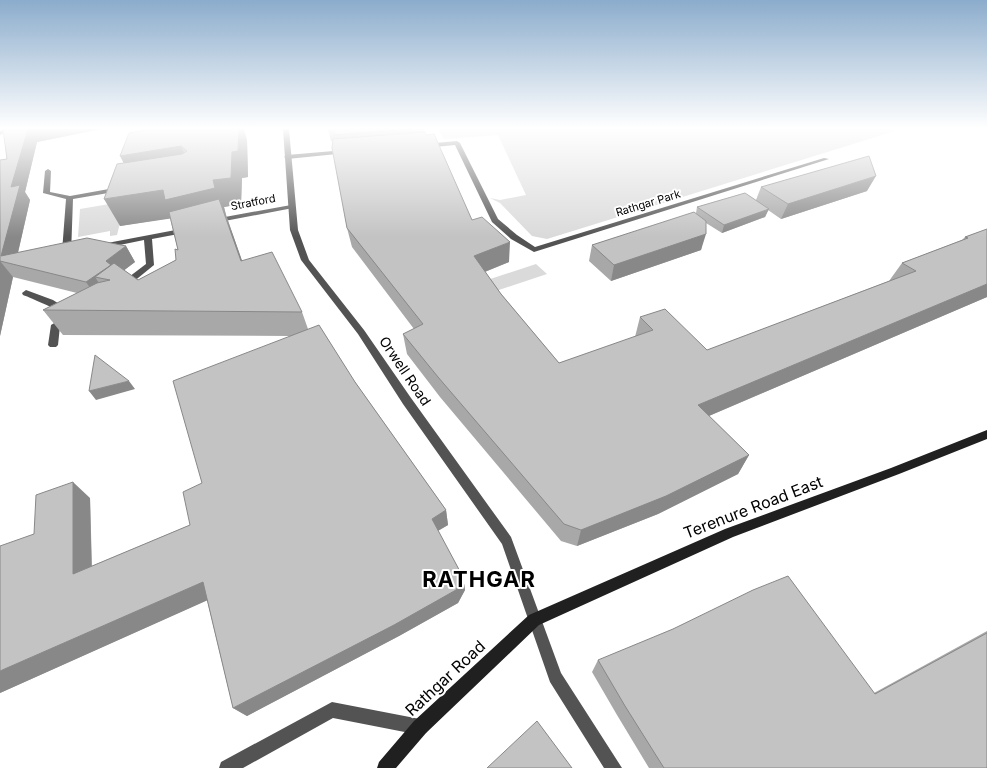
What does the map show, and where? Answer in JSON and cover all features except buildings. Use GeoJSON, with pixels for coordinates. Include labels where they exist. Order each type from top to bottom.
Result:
{"type":"FeatureCollection","features":[{"type":"Feature","properties":{"kind":"main road","name":"Terenure Road East"},"geometry":{"type":"LineString","coordinates":[[534,620],[729,533],[895,472],[987,434]]}},
{"type":"Feature","properties":{"kind":"main road","name":"Rathgar Road"},"geometry":{"type":"LineString","coordinates":[[385,768],[420,727],[534,620]]}},
{"type":"Feature","properties":{"kind":"street","name":"Orwell Road"},"geometry":{"type":"LineString","coordinates":[[288,165],[294,230],[305,260],[361,332],[407,402],[506,541],[555,677],[614,768]]}},
{"type":"Feature","properties":{"kind":"street","name":"Rathgar Park"},"geometry":{"type":"LineString","coordinates":[[468,165],[495,220],[514,238],[534,250],[807,165]]}},
{"type":"Feature","properties":{"kind":"street"},"geometry":{"type":"LineString","coordinates":[[48,171],[46,193],[70,198],[126,188]]}},
{"type":"Feature","properties":{"kind":"street"},"geometry":{"type":"LineString","coordinates":[[70,198],[66,252],[75,251]]}},
{"type":"Feature","properties":{"kind":"street","name":"Stratford"},"geometry":{"type":"LineString","coordinates":[[210,223],[291,206]]}},
{"type":"Feature","properties":{"kind":"street"},"geometry":{"type":"LineString","coordinates":[[93,248],[148,239],[193,228]]}},
{"type":"Feature","properties":{"kind":"street"},"geometry":{"type":"LineString","coordinates":[[116,292],[150,265],[148,239]]}},
{"type":"Feature","properties":{"kind":"street"},"geometry":{"type":"LineString","coordinates":[[26,293],[50,302],[74,316],[56,325],[53,345]]}},
{"type":"Feature","properties":{"kind":"street"},"geometry":{"type":"LineString","coordinates":[[227,768],[332,710],[420,727]]}},
{"type":"Feature","properties":{"kind":"shaded area"},"geometry":{"type":"Polygon","coordinates":[[[512,165],[786,165],[547,239],[532,236],[500,203],[490,198],[500,200],[526,195],[512,165]]]}},
{"type":"Feature","properties":{"kind":"shaded area"},"geometry":{"type":"Polygon","coordinates":[[[139,199],[121,219],[117,235],[110,236],[110,231],[78,237],[80,209],[139,199]]]}},
{"type":"Feature","properties":{"kind":"shaded area"},"geometry":{"type":"Polygon","coordinates":[[[536,264],[547,274],[487,294],[478,283],[536,264]]]}},
{"type":"Feature","properties":{"kind":"district","name":"RATHGAR"},"geometry":{"type":"Point","coordinates":[479,579]}}]}
